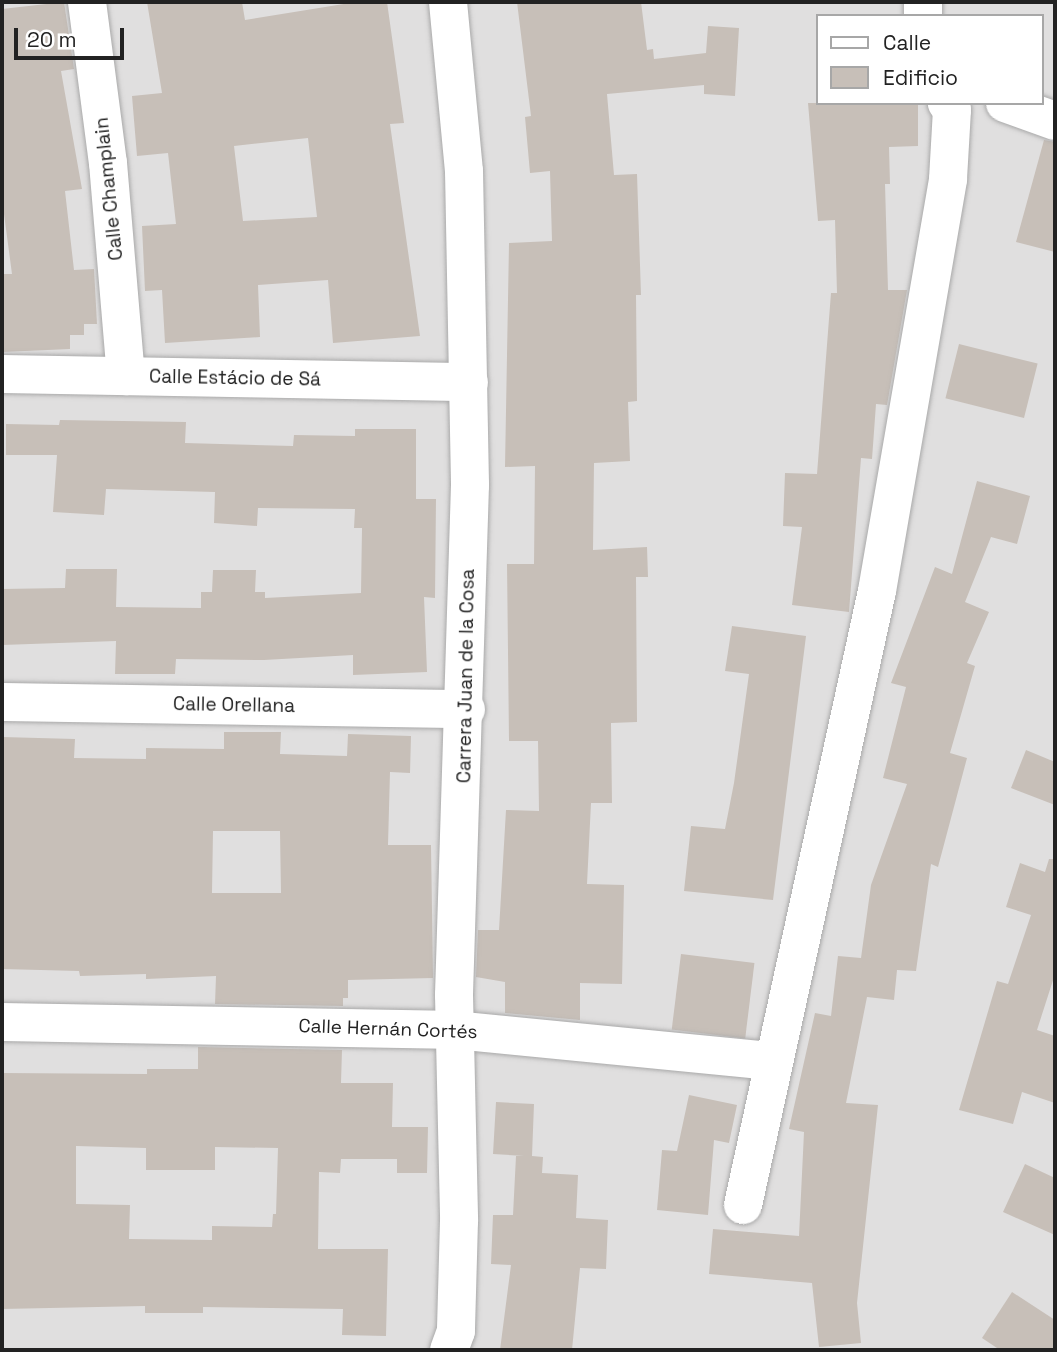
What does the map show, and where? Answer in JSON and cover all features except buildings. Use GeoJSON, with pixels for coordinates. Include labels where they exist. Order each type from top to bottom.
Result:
{"type":"FeatureCollection","features":[{"type":"Feature","properties":{"kind":"street","name":"Calle Champlain"},"geometry":{"type":"LineString","coordinates":[[87,2],[108,163],[126,376]]}},
{"type":"Feature","properties":{"kind":"street","name":"Carrera Juan de la Cosa"},"geometry":{"type":"LineString","coordinates":[[448,2],[461,104],[469,382],[466,709],[454,1030],[459,1221],[456,1331],[449,1350]]}},
{"type":"Feature","properties":{"kind":"street"},"geometry":{"type":"LineString","coordinates":[[743,1205],[877,591],[948,179],[957,105]]}},
{"type":"Feature","properties":{"kind":"street"},"geometry":{"type":"LineString","coordinates":[[1011,105],[1055,121]]}},
{"type":"Feature","properties":{"kind":"street","name":"Calle Estácio de Sá"},"geometry":{"type":"LineString","coordinates":[[2,374],[469,382]]}},
{"type":"Feature","properties":{"kind":"street","name":"Calle Orellana"},"geometry":{"type":"LineString","coordinates":[[2,702],[466,709]]}},
{"type":"Feature","properties":{"kind":"street","name":"Calle Hernán Cortés"},"geometry":{"type":"LineString","coordinates":[[2,1022],[454,1030],[773,1060]]}},
{"type":"Feature","properties":{"kind":"shaded area"},"geometry":{"type":"Polygon","coordinates":[[[2,2],[1055,2],[1055,1350],[2,1350],[2,2]]]}}]}
